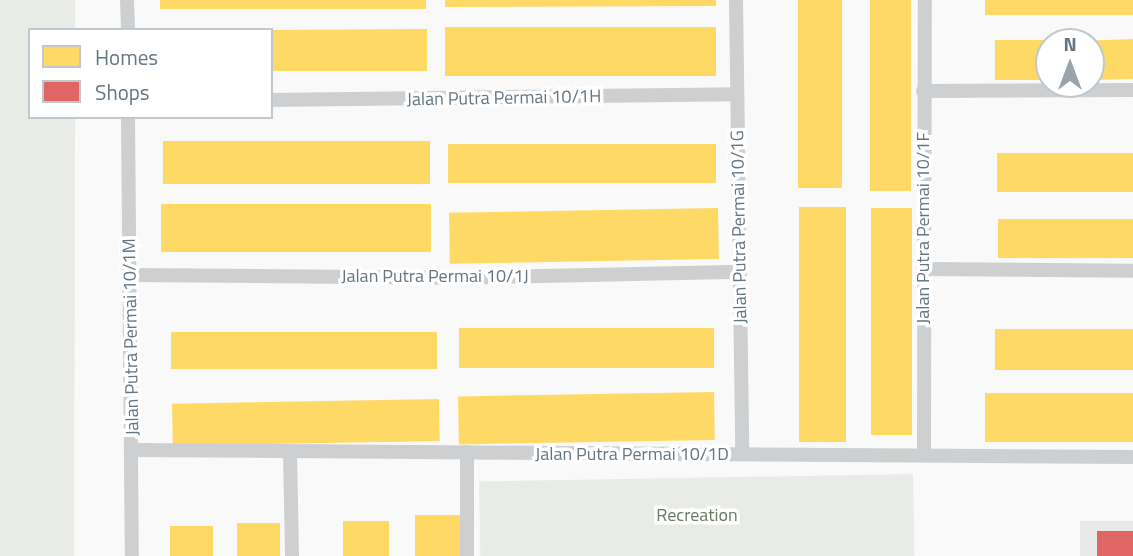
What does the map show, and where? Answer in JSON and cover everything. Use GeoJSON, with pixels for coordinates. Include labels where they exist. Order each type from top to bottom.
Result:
{"type":"FeatureCollection","features":[{"type":"Feature","properties":{"kind":"street"},"geometry":{"type":"LineString","coordinates":[[127,0],[128,28]]}},
{"type":"Feature","properties":{"kind":"street","name":"Jalan Putra Permai 10/1G"},"geometry":{"type":"LineString","coordinates":[[736,0],[742,454]]}},
{"type":"Feature","properties":{"kind":"street","name":"Jalan Putra Permai 10/1F"},"geometry":{"type":"LineString","coordinates":[[924,455],[925,0]]}},
{"type":"Feature","properties":{"kind":"street"},"geometry":{"type":"LineString","coordinates":[[923,91],[1133,90]]}},
{"type":"Feature","properties":{"kind":"street","name":"Jalan Putra Permai 10/1H"},"geometry":{"type":"LineString","coordinates":[[273,100],[737,94]]}},
{"type":"Feature","properties":{"kind":"street","name":"Jalan Putra Permai 10/1M"},"geometry":{"type":"LineString","coordinates":[[128,119],[132,556]]}},
{"type":"Feature","properties":{"kind":"street"},"geometry":{"type":"LineString","coordinates":[[923,269],[1133,271]]}},
{"type":"Feature","properties":{"kind":"street","name":"Jalan Putra Permai 10/1J"},"geometry":{"type":"LineString","coordinates":[[130,275],[445,278],[740,272]]}},
{"type":"Feature","properties":{"kind":"street","name":"Jalan Putra Permai 10/1D"},"geometry":{"type":"LineString","coordinates":[[132,450],[1133,457]]}},
{"type":"Feature","properties":{"kind":"street"},"geometry":{"type":"LineString","coordinates":[[290,451],[292,556]]}},
{"type":"Feature","properties":{"kind":"street"},"geometry":{"type":"LineString","coordinates":[[467,452],[467,556]]}},
{"type":"Feature","properties":{"kind":"shaded area"},"geometry":{"type":"Polygon","coordinates":[[[1080,521],[1133,521],[1133,556],[1080,556],[1080,521]]]}},
{"type":"Feature","properties":{"kind":"green space"},"geometry":{"type":"Polygon","coordinates":[[[0,0],[75,0],[75,28],[28,28],[28,119],[75,119],[74,556],[0,556],[0,0]]]}},
{"type":"Feature","properties":{"kind":"green space","name":"Recreation"},"geometry":{"type":"Polygon","coordinates":[[[913,474],[914,556],[480,556],[479,482],[913,474]]]}},
{"type":"Feature","properties":{"kind":"building: Homes"},"geometry":{"type":"Polygon","coordinates":[[[160,0],[426,0],[426,9],[160,9],[160,0]]]}},
{"type":"Feature","properties":{"kind":"building: Homes"},"geometry":{"type":"Polygon","coordinates":[[[445,0],[716,0],[716,6],[445,7],[445,0]]]}},
{"type":"Feature","properties":{"kind":"building: Homes"},"geometry":{"type":"Polygon","coordinates":[[[798,0],[842,0],[842,188],[798,188],[798,0]]]}},
{"type":"Feature","properties":{"kind":"building: Homes"},"geometry":{"type":"Polygon","coordinates":[[[870,0],[911,0],[911,191],[870,191],[870,0]]]}},
{"type":"Feature","properties":{"kind":"building: Homes"},"geometry":{"type":"Polygon","coordinates":[[[985,0],[1133,0],[1133,15],[985,15],[985,0]]]}},
{"type":"Feature","properties":{"kind":"building: Homes"},"geometry":{"type":"Polygon","coordinates":[[[445,27],[716,27],[716,76],[445,76],[445,27]]]}},
{"type":"Feature","properties":{"kind":"building: Homes"},"geometry":{"type":"Polygon","coordinates":[[[427,29],[427,71],[273,71],[273,30],[427,29]]]}},
{"type":"Feature","properties":{"kind":"building: Homes"},"geometry":{"type":"Polygon","coordinates":[[[1133,39],[1133,79],[1105,80],[1105,40],[1133,39]]]}},
{"type":"Feature","properties":{"kind":"building: Homes"},"geometry":{"type":"Polygon","coordinates":[[[995,40],[1035,40],[1035,80],[995,80],[995,40]]]}},
{"type":"Feature","properties":{"kind":"building: Homes"},"geometry":{"type":"Polygon","coordinates":[[[163,141],[430,141],[430,184],[163,184],[163,141]]]}},
{"type":"Feature","properties":{"kind":"building: Homes"},"geometry":{"type":"Polygon","coordinates":[[[448,144],[716,144],[716,183],[448,183],[448,144]]]}},
{"type":"Feature","properties":{"kind":"building: Homes"},"geometry":{"type":"Polygon","coordinates":[[[997,153],[1133,153],[1133,192],[997,192],[997,153]]]}},
{"type":"Feature","properties":{"kind":"building: Homes"},"geometry":{"type":"Polygon","coordinates":[[[161,204],[431,204],[431,252],[161,252],[161,204]]]}},
{"type":"Feature","properties":{"kind":"building: Homes"},"geometry":{"type":"Polygon","coordinates":[[[799,207],[846,207],[846,442],[799,442],[799,207]]]}},
{"type":"Feature","properties":{"kind":"building: Homes"},"geometry":{"type":"Polygon","coordinates":[[[718,208],[719,259],[450,264],[449,213],[718,208]]]}},
{"type":"Feature","properties":{"kind":"building: Homes"},"geometry":{"type":"Polygon","coordinates":[[[871,208],[912,208],[912,435],[871,435],[871,208]]]}},
{"type":"Feature","properties":{"kind":"building: Homes"},"geometry":{"type":"Polygon","coordinates":[[[998,219],[1133,219],[1133,258],[998,258],[998,219]]]}},
{"type":"Feature","properties":{"kind":"building: Homes"},"geometry":{"type":"Polygon","coordinates":[[[459,328],[714,328],[714,368],[459,368],[459,328]]]}},
{"type":"Feature","properties":{"kind":"building: Homes"},"geometry":{"type":"Polygon","coordinates":[[[995,329],[1133,329],[1133,370],[995,370],[995,329]]]}},
{"type":"Feature","properties":{"kind":"building: Homes"},"geometry":{"type":"Polygon","coordinates":[[[171,332],[437,332],[437,369],[171,369],[171,332]]]}},
{"type":"Feature","properties":{"kind":"building: Homes"},"geometry":{"type":"Polygon","coordinates":[[[714,392],[715,440],[459,444],[458,396],[714,392]]]}},
{"type":"Feature","properties":{"kind":"building: Homes"},"geometry":{"type":"Polygon","coordinates":[[[985,393],[1133,393],[1133,442],[985,442],[985,393]]]}},
{"type":"Feature","properties":{"kind":"building: Homes"},"geometry":{"type":"Polygon","coordinates":[[[439,399],[440,441],[173,446],[172,404],[439,399]]]}},
{"type":"Feature","properties":{"kind":"building: Homes"},"geometry":{"type":"Polygon","coordinates":[[[415,515],[462,515],[462,556],[415,556],[415,515]]]}},
{"type":"Feature","properties":{"kind":"building: Homes"},"geometry":{"type":"Polygon","coordinates":[[[343,521],[389,521],[389,556],[343,556],[343,521]]]}},
{"type":"Feature","properties":{"kind":"building: Homes"},"geometry":{"type":"Polygon","coordinates":[[[237,523],[280,523],[280,556],[237,556],[237,523]]]}},
{"type":"Feature","properties":{"kind":"building: Homes"},"geometry":{"type":"Polygon","coordinates":[[[170,526],[213,526],[213,556],[170,556],[170,526]]]}},
{"type":"Feature","properties":{"kind":"building: Shops"},"geometry":{"type":"Polygon","coordinates":[[[1097,531],[1133,531],[1133,556],[1097,556],[1097,531]]]}}]}
